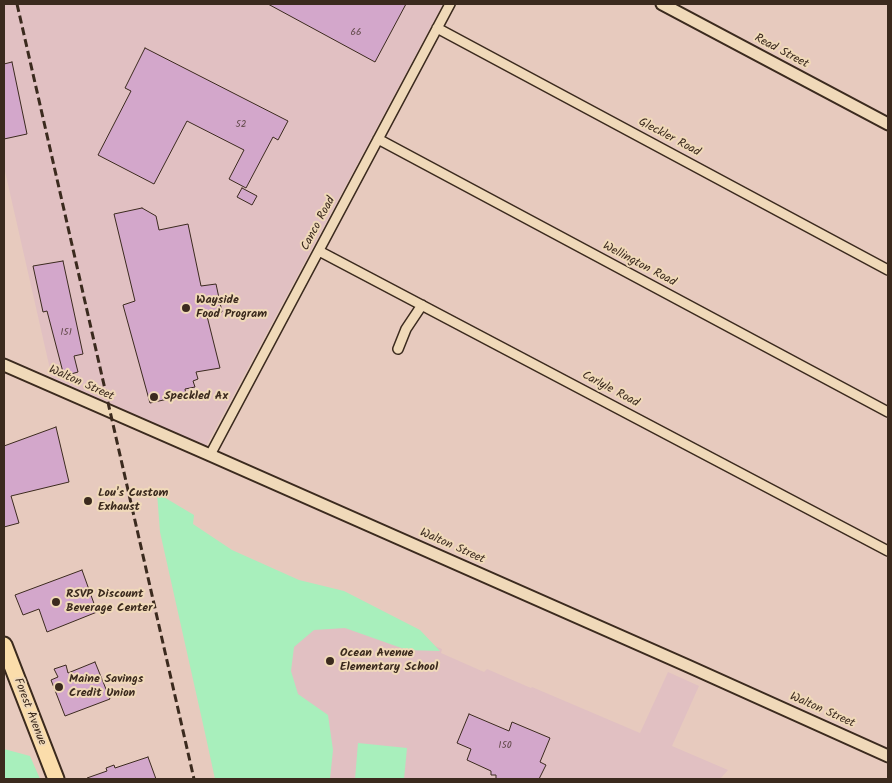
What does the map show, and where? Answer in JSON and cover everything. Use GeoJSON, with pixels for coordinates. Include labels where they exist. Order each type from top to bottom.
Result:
{"type":"FeatureCollection","features":[{"type":"Feature","properties":{"kind":"highway","name":"Forest Avenue"},"geometry":{"type":"LineString","coordinates":[[4,645],[56,779]]}},
{"type":"Feature","properties":{"kind":"street","name":"Canco Road"},"geometry":{"type":"LineString","coordinates":[[210,455],[450,4]]}},
{"type":"Feature","properties":{"kind":"street","name":"Read Street"},"geometry":{"type":"LineString","coordinates":[[662,4],[888,124]]}},
{"type":"Feature","properties":{"kind":"street","name":"Gleckler Road"},"geometry":{"type":"LineString","coordinates":[[437,28],[888,270]]}},
{"type":"Feature","properties":{"kind":"street","name":"Wellington Road"},"geometry":{"type":"LineString","coordinates":[[378,139],[888,412]]}},
{"type":"Feature","properties":{"kind":"street","name":"Carlyle Road"},"geometry":{"type":"LineString","coordinates":[[319,251],[888,551]]}},
{"type":"Feature","properties":{"kind":"street"},"geometry":{"type":"LineString","coordinates":[[398,350],[406,329],[422,305]]}},
{"type":"Feature","properties":{"kind":"street","name":"Walton Street"},"geometry":{"type":"LineString","coordinates":[[4,365],[888,756]]}},
{"type":"Feature","properties":{"kind":"shaded area"},"geometry":{"type":"Polygon","coordinates":[[[4,4],[443,4],[206,446],[52,378],[4,167],[4,4]]]}},
{"type":"Feature","properties":{"kind":"shaded area","name":"Ocean Avenue Elementary School"},"geometry":{"type":"Polygon","coordinates":[[[172,535],[442,649],[441,653],[484,672],[487,669],[640,733],[668,672],[699,686],[672,746],[728,770],[720,779],[227,779],[172,535]]]}},
{"type":"Feature","properties":{"kind":"green space"},"geometry":{"type":"Polygon","coordinates":[[[157,493],[194,515],[193,524],[232,550],[299,580],[344,591],[420,630],[440,651],[407,650],[345,628],[314,630],[294,647],[291,671],[298,694],[328,715],[333,750],[330,779],[215,779],[160,532],[157,493]]]}},
{"type":"Feature","properties":{"kind":"green space"},"geometry":{"type":"Polygon","coordinates":[[[358,743],[407,748],[404,779],[355,779],[358,743]]]}},
{"type":"Feature","properties":{"kind":"green space"},"geometry":{"type":"Polygon","coordinates":[[[4,749],[30,756],[40,779],[4,779],[4,749]]]}},
{"type":"Feature","properties":{"kind":"building"},"geometry":{"type":"Polygon","coordinates":[[[268,4],[406,4],[375,62],[268,4]]]}},
{"type":"Feature","properties":{"kind":"building"},"geometry":{"type":"Polygon","coordinates":[[[145,48],[288,121],[278,140],[273,137],[246,188],[229,179],[244,150],[187,121],[154,184],[98,155],[131,91],[125,88],[145,48]]]}},
{"type":"Feature","properties":{"kind":"building"},"geometry":{"type":"Polygon","coordinates":[[[12,62],[27,134],[4,139],[4,64],[12,62]]]}},
{"type":"Feature","properties":{"kind":"building"},"geometry":{"type":"Polygon","coordinates":[[[242,188],[257,196],[252,205],[237,197],[242,188]]]}},
{"type":"Feature","properties":{"kind":"building"},"geometry":{"type":"Polygon","coordinates":[[[142,208],[156,216],[159,230],[188,224],[201,286],[216,284],[222,312],[207,316],[220,368],[196,372],[198,379],[193,381],[195,387],[185,389],[186,395],[150,403],[123,305],[135,301],[114,214],[142,208]]]}},
{"type":"Feature","properties":{"kind":"building"},"geometry":{"type":"Polygon","coordinates":[[[63,261],[83,354],[74,356],[78,372],[64,376],[47,311],[43,312],[33,266],[63,261]]]}},
{"type":"Feature","properties":{"kind":"building"},"geometry":{"type":"Polygon","coordinates":[[[56,427],[69,482],[11,496],[19,523],[4,527],[4,446],[56,427]]]}},
{"type":"Feature","properties":{"kind":"building","name":"RSVP Discount Beverage Center"},"geometry":{"type":"Polygon","coordinates":[[[82,570],[97,612],[47,632],[39,609],[23,615],[15,595],[82,570]]]}},
{"type":"Feature","properties":{"kind":"building"},"geometry":{"type":"Polygon","coordinates":[[[95,662],[110,699],[65,716],[51,680],[58,677],[54,669],[66,665],[68,673],[95,662]]]}},
{"type":"Feature","properties":{"kind":"building"},"geometry":{"type":"Polygon","coordinates":[[[469,714],[509,731],[512,722],[550,738],[540,762],[546,765],[539,779],[496,779],[496,775],[491,775],[491,771],[467,760],[471,749],[457,743],[469,714]]]}},
{"type":"Feature","properties":{"kind":"building"},"geometry":{"type":"Polygon","coordinates":[[[148,757],[156,779],[87,779],[107,771],[106,768],[114,765],[115,768],[148,757]]]}},
{"type":"Feature","properties":{"kind":"railway"},"geometry":{"type":"LineString","coordinates":[[17,4],[194,779]]}},
{"type":"Feature","properties":{"kind":"place","name":"Wayside Food Program"},"geometry":{"type":"Point","coordinates":[186,308]}},
{"type":"Feature","properties":{"kind":"place","name":"Speckled Ax"},"geometry":{"type":"Point","coordinates":[154,397]}},
{"type":"Feature","properties":{"kind":"place","name":"Lou's Custom Exhaust"},"geometry":{"type":"Point","coordinates":[88,501]}},
{"type":"Feature","properties":{"kind":"place","name":"RSVP Discount Beverage Center"},"geometry":{"type":"Point","coordinates":[56,602]}},
{"type":"Feature","properties":{"kind":"place","name":"Ocean Avenue Elementary School"},"geometry":{"type":"Point","coordinates":[330,661]}},
{"type":"Feature","properties":{"kind":"place","name":"Maine Savings Credit Union"},"geometry":{"type":"Point","coordinates":[59,687]}}]}
